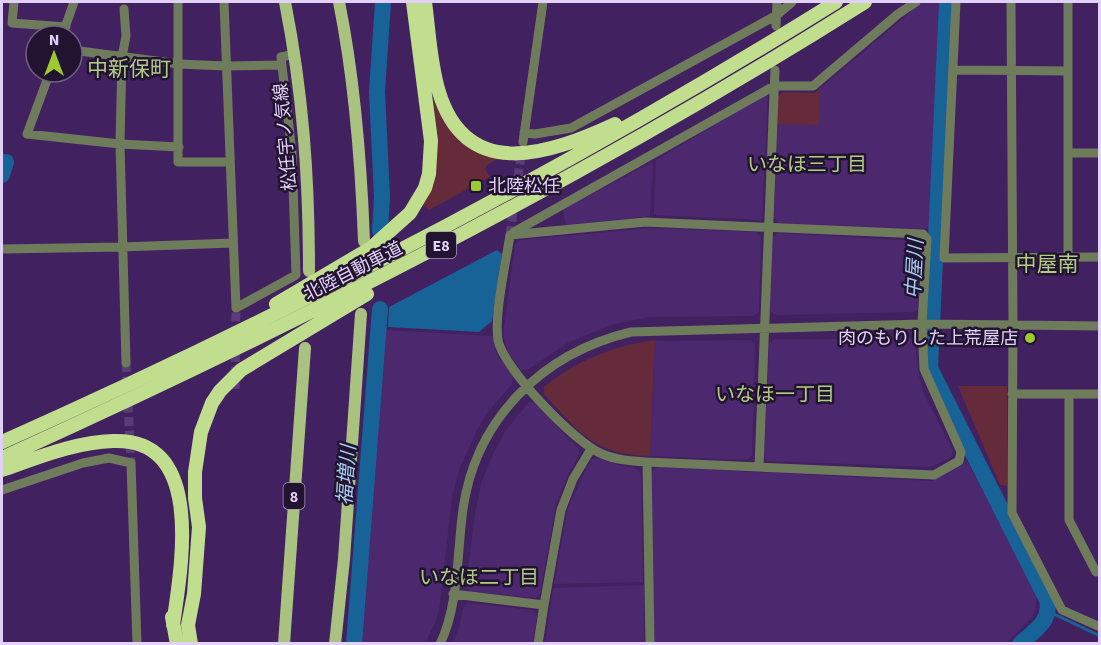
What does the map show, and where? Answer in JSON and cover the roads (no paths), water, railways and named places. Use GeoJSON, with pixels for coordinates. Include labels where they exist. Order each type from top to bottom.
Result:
{"type":"FeatureCollection","features":[{"type":"Feature","properties":{"kind":"highway"},"geometry":{"type":"LineString","coordinates":[[159,370],[371,248],[410,213],[425,188],[432,157],[413,2]]}},
{"type":"Feature","properties":{"kind":"highway"},"geometry":{"type":"LineString","coordinates":[[425,2],[435,76],[445,108],[453,122],[475,143],[489,149],[517,154],[545,151],[617,123],[822,10]]}},
{"type":"Feature","properties":{"kind":"highway","name":"北陸自動車道"},"geometry":{"type":"LineString","coordinates":[[2,442],[159,370],[348,277],[484,206],[707,80],[836,2]]}},
{"type":"Feature","properties":{"kind":"highway","name":"北陸自動車道"},"geometry":{"type":"LineString","coordinates":[[2,458],[159,387],[463,234],[714,94],[865,2]]}},
{"type":"Feature","properties":{"kind":"highway"},"geometry":{"type":"LineString","coordinates":[[191,644],[188,625],[194,594],[199,527],[195,498],[198,452],[203,424],[212,403],[230,380],[256,360],[463,234]]}},
{"type":"Feature","properties":{"kind":"highway"},"geometry":{"type":"LineString","coordinates":[[2,470],[83,445],[125,441],[147,448],[166,464],[173,473],[179,499],[174,523],[168,594],[177,644]]}},
{"type":"Feature","properties":{"kind":"main road","name":"松任宇ノ気線"},"geometry":{"type":"LineString","coordinates":[[285,2],[295,54],[307,160],[309,271]]}},
{"type":"Feature","properties":{"kind":"main road"},"geometry":{"type":"LineString","coordinates":[[339,2],[352,75],[359,133],[364,241]]}},
{"type":"Feature","properties":{"kind":"main road"},"geometry":{"type":"LineString","coordinates":[[335,644],[346,529],[361,314]]}},
{"type":"Feature","properties":{"kind":"main road","name":"8"},"geometry":{"type":"LineString","coordinates":[[284,644],[305,348]]}},
{"type":"Feature","properties":{"kind":"street"},"geometry":{"type":"LineString","coordinates":[[14,2],[12,23],[24,25]]}},
{"type":"Feature","properties":{"kind":"street"},"geometry":{"type":"LineString","coordinates":[[66,24],[74,2]]}},
{"type":"Feature","properties":{"kind":"street"},"geometry":{"type":"LineString","coordinates":[[178,2],[178,162],[230,162]]}},
{"type":"Feature","properties":{"kind":"street"},"geometry":{"type":"LineString","coordinates":[[224,2],[236,308],[296,275],[292,153],[281,57],[295,54]]}},
{"type":"Feature","properties":{"kind":"street"},"geometry":{"type":"LineString","coordinates":[[543,2],[523,138],[571,128],[777,15],[792,2]]}},
{"type":"Feature","properties":{"kind":"street"},"geometry":{"type":"LineString","coordinates":[[776,26],[777,2]]}},
{"type":"Feature","properties":{"kind":"street"},"geometry":{"type":"LineString","coordinates":[[510,235],[774,86],[813,86],[898,14],[916,2]]}},
{"type":"Feature","properties":{"kind":"street"},"geometry":{"type":"LineString","coordinates":[[956,2],[944,258],[1100,257]]}},
{"type":"Feature","properties":{"kind":"street"},"geometry":{"type":"LineString","coordinates":[[1011,2],[1012,513],[1062,610],[1100,627]]}},
{"type":"Feature","properties":{"kind":"street"},"geometry":{"type":"LineString","coordinates":[[1068,2],[1068,256]]}},
{"type":"Feature","properties":{"kind":"street"},"geometry":{"type":"LineString","coordinates":[[124,9],[126,36],[122,57],[120,144],[126,363]]}},
{"type":"Feature","properties":{"kind":"street"},"geometry":{"type":"LineString","coordinates":[[84,52],[179,64],[282,65]]}},
{"type":"Feature","properties":{"kind":"street"},"geometry":{"type":"LineString","coordinates":[[759,467],[775,70]]}},
{"type":"Feature","properties":{"kind":"street"},"geometry":{"type":"LineString","coordinates":[[953,70],[1068,71]]}},
{"type":"Feature","properties":{"kind":"street"},"geometry":{"type":"LineString","coordinates":[[46,84],[27,134],[120,144],[179,147]]}},
{"type":"Feature","properties":{"kind":"street"},"geometry":{"type":"LineString","coordinates":[[1068,153],[1100,153]]}},
{"type":"Feature","properties":{"kind":"street"},"geometry":{"type":"LineString","coordinates":[[645,222],[923,234],[927,239],[924,369],[961,452],[959,461],[934,475],[647,462],[614,458],[591,449],[574,436],[527,385],[504,357],[500,348],[497,334],[510,235],[645,222]]}},
{"type":"Feature","properties":{"kind":"street"},"geometry":{"type":"LineString","coordinates":[[2,249],[233,243]]}},
{"type":"Feature","properties":{"kind":"street"},"geometry":{"type":"LineString","coordinates":[[440,644],[448,625],[463,508],[473,468],[483,446],[500,416],[527,385],[578,350],[631,332],[925,324],[1100,326]]}},
{"type":"Feature","properties":{"kind":"street"},"geometry":{"type":"LineString","coordinates":[[1012,394],[1100,394]]}},
{"type":"Feature","properties":{"kind":"street"},"geometry":{"type":"LineString","coordinates":[[1069,394],[1069,520],[1096,572],[1100,573]]}},
{"type":"Feature","properties":{"kind":"street"},"geometry":{"type":"LineString","coordinates":[[538,644],[561,510],[573,479],[591,449]]}},
{"type":"Feature","properties":{"kind":"street"},"geometry":{"type":"LineString","coordinates":[[2,490],[83,463],[109,458],[131,463],[137,644]]}},
{"type":"Feature","properties":{"kind":"street"},"geometry":{"type":"LineString","coordinates":[[647,462],[650,644]]}},
{"type":"Feature","properties":{"kind":"street"},"geometry":{"type":"LineString","coordinates":[[453,594],[544,605]]}},
{"type":"Feature","properties":{"kind":"water"},"geometry":{"type":"Polygon","coordinates":[[[497,250],[502,254],[492,321],[479,332],[388,327],[389,307],[497,250]]]}},
{"type":"Feature","properties":{"kind":"waterway","name":"福増川"},"geometry":{"type":"LineString","coordinates":[[380,231],[382,197],[377,92],[383,2]]}},
{"type":"Feature","properties":{"kind":"waterway","name":"中屋川"},"geometry":{"type":"LineString","coordinates":[[947,2],[930,368],[1047,600],[1047,614],[1041,625],[1020,644]]}},
{"type":"Feature","properties":{"kind":"waterway"},"geometry":{"type":"LineString","coordinates":[[2,162],[6,162],[2,175]]}},
{"type":"Feature","properties":{"kind":"waterway","name":"福増川"},"geometry":{"type":"LineString","coordinates":[[354,644],[380,309]]}},
{"type":"Feature","properties":{"kind":"waterway"},"geometry":{"type":"LineString","coordinates":[[1054,614],[1100,636]]}},
{"type":"Feature","properties":{"kind":"tunnel"},"geometry":{"type":"LineString","coordinates":[[516,191],[522,148]]}},
{"type":"Feature","properties":{"kind":"tunnel"},"geometry":{"type":"LineString","coordinates":[[510,235],[514,205]]}},
{"type":"Feature","properties":{"kind":"tunnel"},"geometry":{"type":"LineString","coordinates":[[235,389],[236,308]]}},
{"type":"Feature","properties":{"kind":"tunnel"},"geometry":{"type":"LineString","coordinates":[[126,363],[131,463]]}},
{"type":"Feature","properties":{"kind":"place","name":"北陸松任"},"geometry":{"type":"Point","coordinates":[476,186]}},
{"type":"Feature","properties":{"kind":"place","name":"肉のもりした上荒屋店"},"geometry":{"type":"Point","coordinates":[1030,338]}},
{"type":"Feature","properties":{"kind":"district","name":"中新保町"},"geometry":{"type":"Point","coordinates":[129,69]}},
{"type":"Feature","properties":{"kind":"district","name":"いなほ三丁目"},"geometry":{"type":"Point","coordinates":[807,164]}},
{"type":"Feature","properties":{"kind":"district","name":"中屋南"},"geometry":{"type":"Point","coordinates":[1047,264]}},
{"type":"Feature","properties":{"kind":"district","name":"いなほ一丁目"},"geometry":{"type":"Point","coordinates":[775,394]}},
{"type":"Feature","properties":{"kind":"district","name":"いなほ二丁目"},"geometry":{"type":"Point","coordinates":[479,577]}}]}
